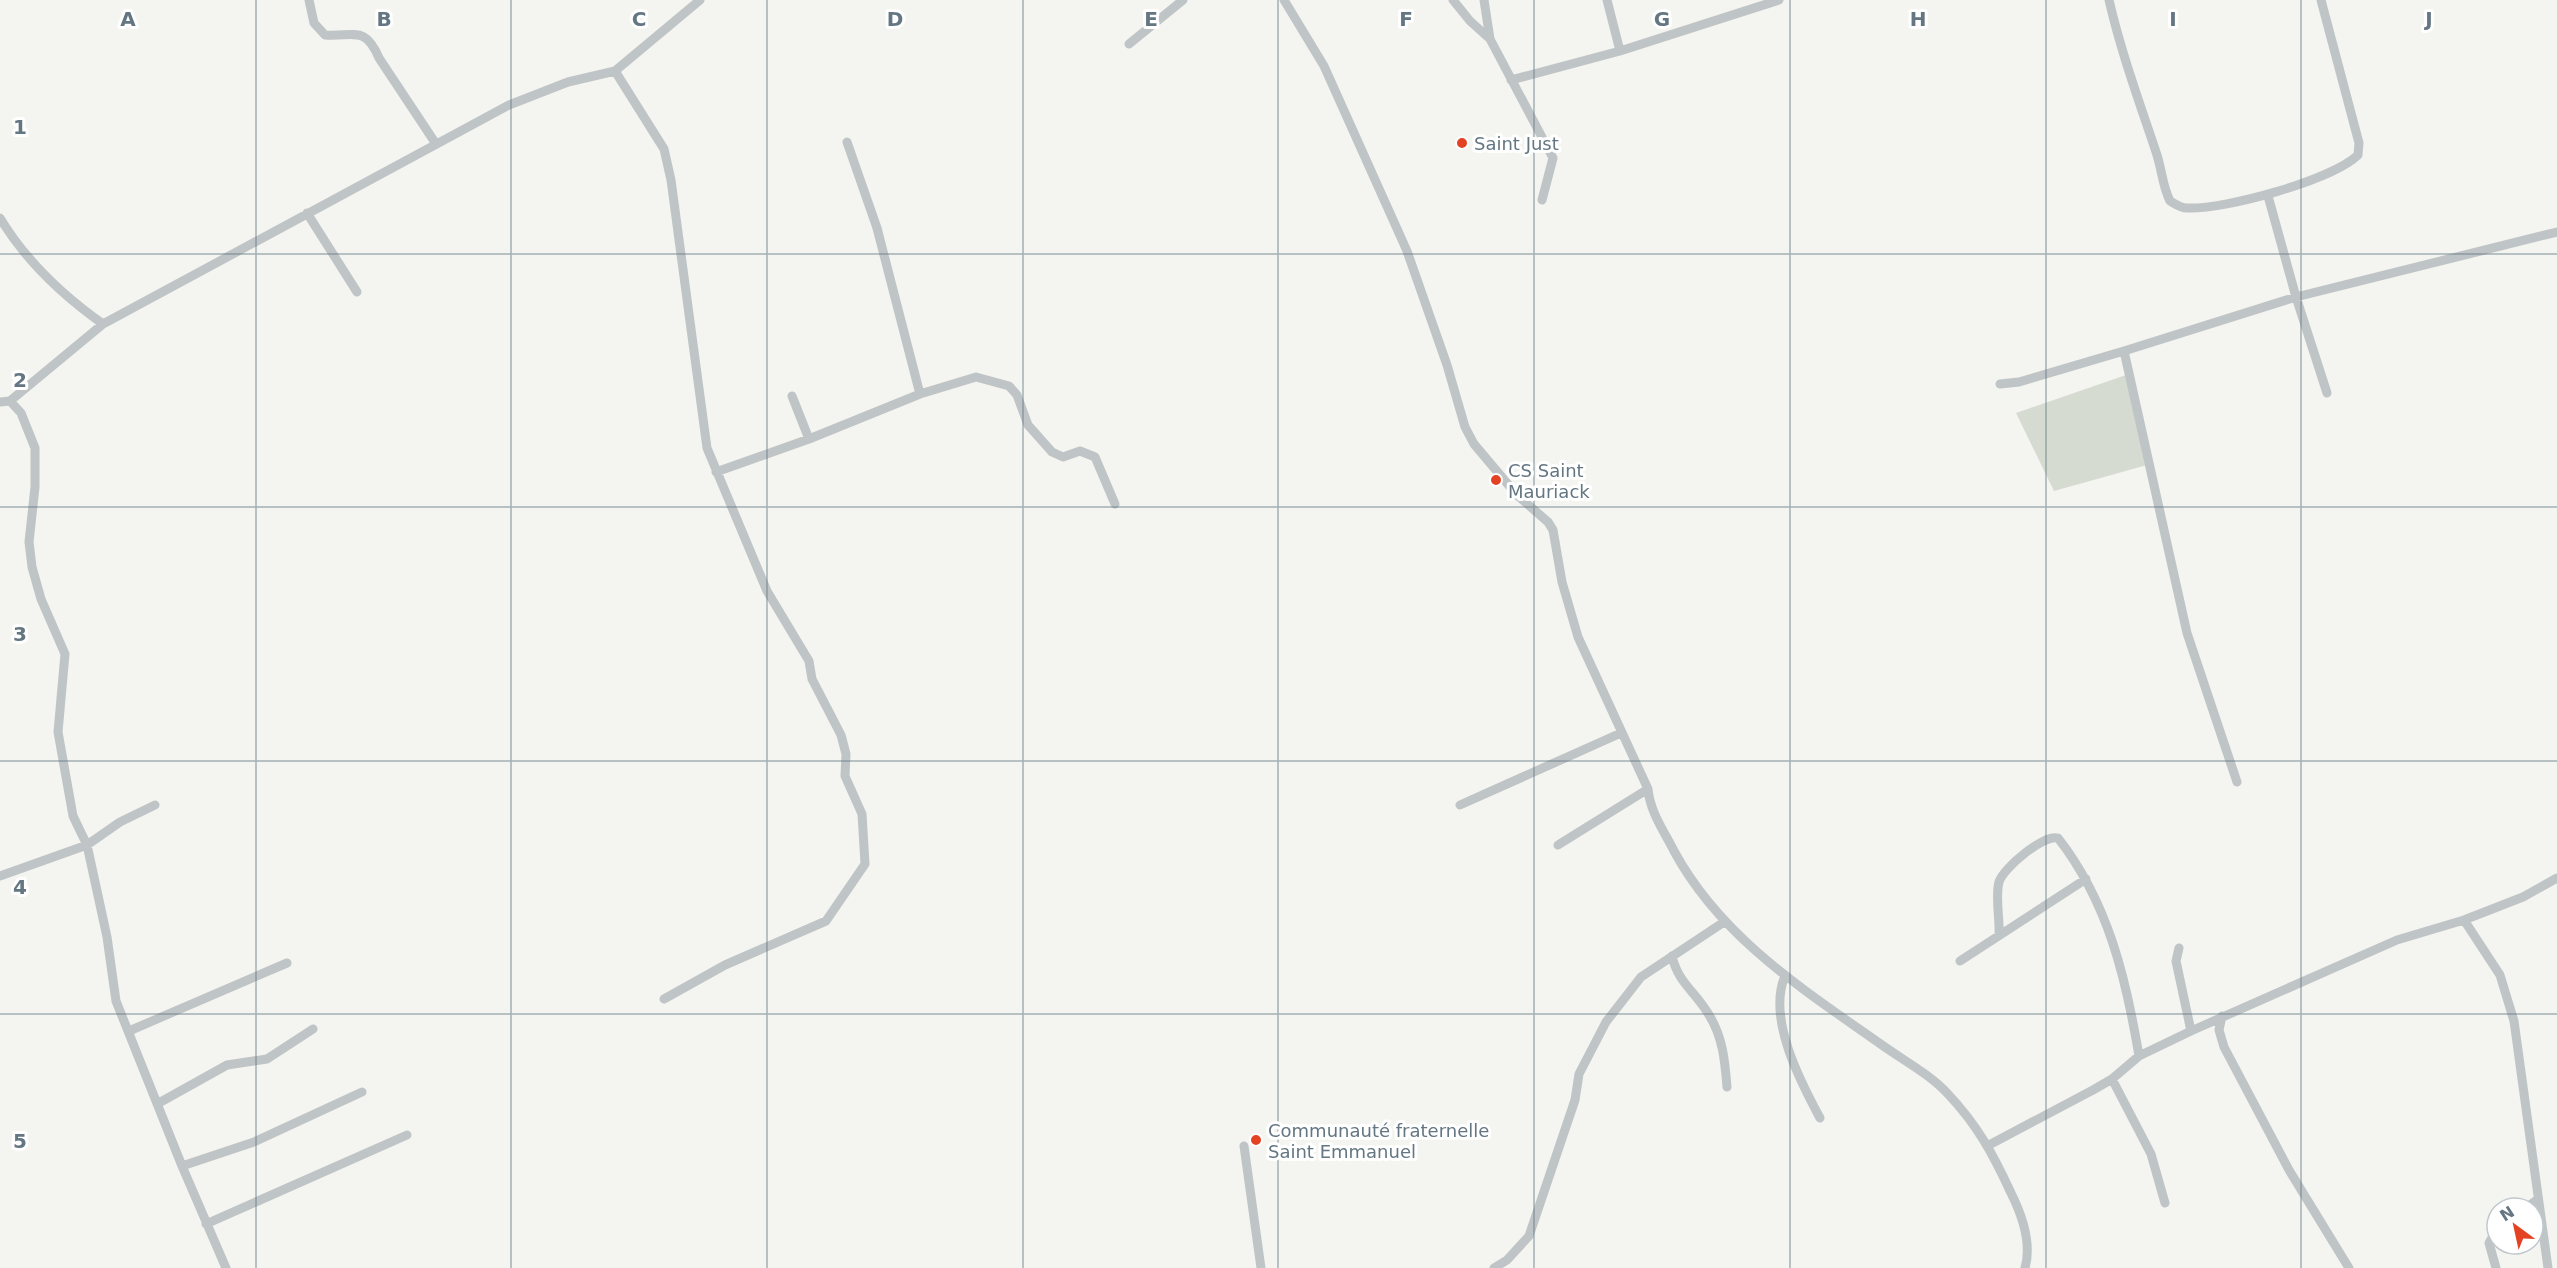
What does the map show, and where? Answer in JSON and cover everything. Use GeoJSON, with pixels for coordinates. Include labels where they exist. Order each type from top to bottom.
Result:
{"type":"FeatureCollection","features":[{"type":"Feature","properties":{"kind":"street"},"geometry":{"type":"LineString","coordinates":[[309,0],[314,23],[325,34],[353,33],[366,36],[436,144]]}},
{"type":"Feature","properties":{"kind":"street"},"geometry":{"type":"LineString","coordinates":[[226,1268],[182,1166],[116,1001],[107,937],[87,845],[73,816],[58,732],[65,654],[41,599],[32,567],[29,542],[35,487],[35,448],[21,413],[3,400],[103,324],[307,213],[510,105],[568,82],[615,71],[700,0]]}},
{"type":"Feature","properties":{"kind":"street"},"geometry":{"type":"LineString","coordinates":[[1129,44],[1183,0]]}},
{"type":"Feature","properties":{"kind":"street"},"geometry":{"type":"LineString","coordinates":[[1284,0],[1324,66],[1407,251],[1447,365],[1465,427],[1474,444],[1517,495],[1548,522],[1553,530],[1562,582],[1578,637],[1648,789],[1653,810],[1681,863],[1724,922],[1785,976],[1947,1092],[1989,1145],[2021,1214],[2026,1239],[2025,1268]]}},
{"type":"Feature","properties":{"kind":"street"},"geometry":{"type":"LineString","coordinates":[[1453,0],[1470,21],[1490,39]]}},
{"type":"Feature","properties":{"kind":"street"},"geometry":{"type":"LineString","coordinates":[[1484,0],[1490,39],[1552,158],[1542,200]]}},
{"type":"Feature","properties":{"kind":"street"},"geometry":{"type":"LineString","coordinates":[[1607,0],[1620,51]]}},
{"type":"Feature","properties":{"kind":"street"},"geometry":{"type":"LineString","coordinates":[[1511,80],[1620,51],[1779,0]]}},
{"type":"Feature","properties":{"kind":"street"},"geometry":{"type":"LineString","coordinates":[[2109,0],[2119,46],[2157,155],[2163,187],[2170,201],[2187,208],[2268,196],[2334,169],[2358,154],[2359,143],[2321,0]]}},
{"type":"Feature","properties":{"kind":"street"},"geometry":{"type":"LineString","coordinates":[[615,71],[664,149],[673,191],[707,448],[766,591],[808,661],[812,679],[841,735],[846,754],[844,776],[862,814],[865,864],[826,921],[725,965],[664,999]]}},
{"type":"Feature","properties":{"kind":"street"},"geometry":{"type":"LineString","coordinates":[[847,142],[878,228],[920,394]]}},
{"type":"Feature","properties":{"kind":"street"},"geometry":{"type":"LineString","coordinates":[[2268,196],[2296,297],[2327,393]]}},
{"type":"Feature","properties":{"kind":"street"},"geometry":{"type":"LineString","coordinates":[[307,213],[357,292]]}},
{"type":"Feature","properties":{"kind":"street"},"geometry":{"type":"LineString","coordinates":[[0,218],[14,242],[49,280],[73,303],[103,324]]}},
{"type":"Feature","properties":{"kind":"street"},"geometry":{"type":"LineString","coordinates":[[2001,384],[2019,382],[2296,297],[2557,232]]}},
{"type":"Feature","properties":{"kind":"street"},"geometry":{"type":"LineString","coordinates":[[2124,351],[2187,633],[2236,782]]}},
{"type":"Feature","properties":{"kind":"street"},"geometry":{"type":"LineString","coordinates":[[716,472],[809,439],[920,394],[976,377],[1004,383],[1017,394],[1028,425],[1052,452],[1063,457],[1080,451],[1095,457],[1115,504]]}},
{"type":"Feature","properties":{"kind":"street"},"geometry":{"type":"LineString","coordinates":[[792,396],[809,439]]}},
{"type":"Feature","properties":{"kind":"street"},"geometry":{"type":"LineString","coordinates":[[1460,805],[1621,733]]}},
{"type":"Feature","properties":{"kind":"street"},"geometry":{"type":"LineString","coordinates":[[1558,844],[1648,789]]}},
{"type":"Feature","properties":{"kind":"street"},"geometry":{"type":"LineString","coordinates":[[0,876],[87,845],[120,822],[155,805]]}},
{"type":"Feature","properties":{"kind":"street"},"geometry":{"type":"LineString","coordinates":[[1999,935],[2000,879],[2032,848],[2049,838],[2058,838],[2086,879],[2115,945],[2130,1001],[2139,1056]]}},
{"type":"Feature","properties":{"kind":"street"},"geometry":{"type":"LineString","coordinates":[[1989,1145],[2112,1079],[2139,1056],[2191,1030],[2397,940],[2464,920],[2523,897],[2557,878]]}},
{"type":"Feature","properties":{"kind":"street"},"geometry":{"type":"LineString","coordinates":[[1960,960],[2086,879]]}},
{"type":"Feature","properties":{"kind":"street"},"geometry":{"type":"LineString","coordinates":[[2464,920],[2500,975],[2514,1021],[2536,1196]]}},
{"type":"Feature","properties":{"kind":"street"},"geometry":{"type":"LineString","coordinates":[[1494,1268],[1507,1260],[1528,1236],[1575,1100],[1580,1074],[1606,1022],[1641,977],[1724,922]]}},
{"type":"Feature","properties":{"kind":"street"},"geometry":{"type":"LineString","coordinates":[[2179,948],[2176,961],[2191,1030]]}},
{"type":"Feature","properties":{"kind":"street"},"geometry":{"type":"LineString","coordinates":[[1672,956],[1676,973],[1708,1012],[1717,1029],[1725,1058],[1727,1087]]}},
{"type":"Feature","properties":{"kind":"street"},"geometry":{"type":"LineString","coordinates":[[129,1031],[287,963]]}},
{"type":"Feature","properties":{"kind":"street"},"geometry":{"type":"LineString","coordinates":[[1785,976],[1781,990],[1786,1042],[1798,1077],[1820,1118]]}},
{"type":"Feature","properties":{"kind":"street"},"geometry":{"type":"LineString","coordinates":[[2223,1016],[2219,1030],[2224,1047],[2289,1170],[2349,1268]]}},
{"type":"Feature","properties":{"kind":"street"},"geometry":{"type":"LineString","coordinates":[[157,1104],[227,1065],[267,1059],[313,1029]]}},
{"type":"Feature","properties":{"kind":"street"},"geometry":{"type":"LineString","coordinates":[[2112,1079],[2151,1154],[2165,1203]]}},
{"type":"Feature","properties":{"kind":"street"},"geometry":{"type":"LineString","coordinates":[[182,1166],[254,1142],[362,1092]]}},
{"type":"Feature","properties":{"kind":"street"},"geometry":{"type":"LineString","coordinates":[[206,1224],[407,1135]]}},
{"type":"Feature","properties":{"kind":"street"},"geometry":{"type":"LineString","coordinates":[[1244,1146],[1261,1268]]}},
{"type":"Feature","properties":{"kind":"street"},"geometry":{"type":"LineString","coordinates":[[2545,1249],[2548,1268]]}},
{"type":"Feature","properties":{"kind":"shaded area"},"geometry":{"type":"Polygon","coordinates":[[[2126,375],[2147,465],[2054,491],[2016,413],[2126,375]]]}},
{"type":"Feature","properties":{"kind":"place","name":"Saint Just"},"geometry":{"type":"Point","coordinates":[1462,143]}},
{"type":"Feature","properties":{"kind":"place","name":"CS Saint Mauriack"},"geometry":{"type":"Point","coordinates":[1496,480]}},
{"type":"Feature","properties":{"kind":"place","name":"Communauté fraternelle Saint Emmanuel"},"geometry":{"type":"Point","coordinates":[1256,1140]}}]}
